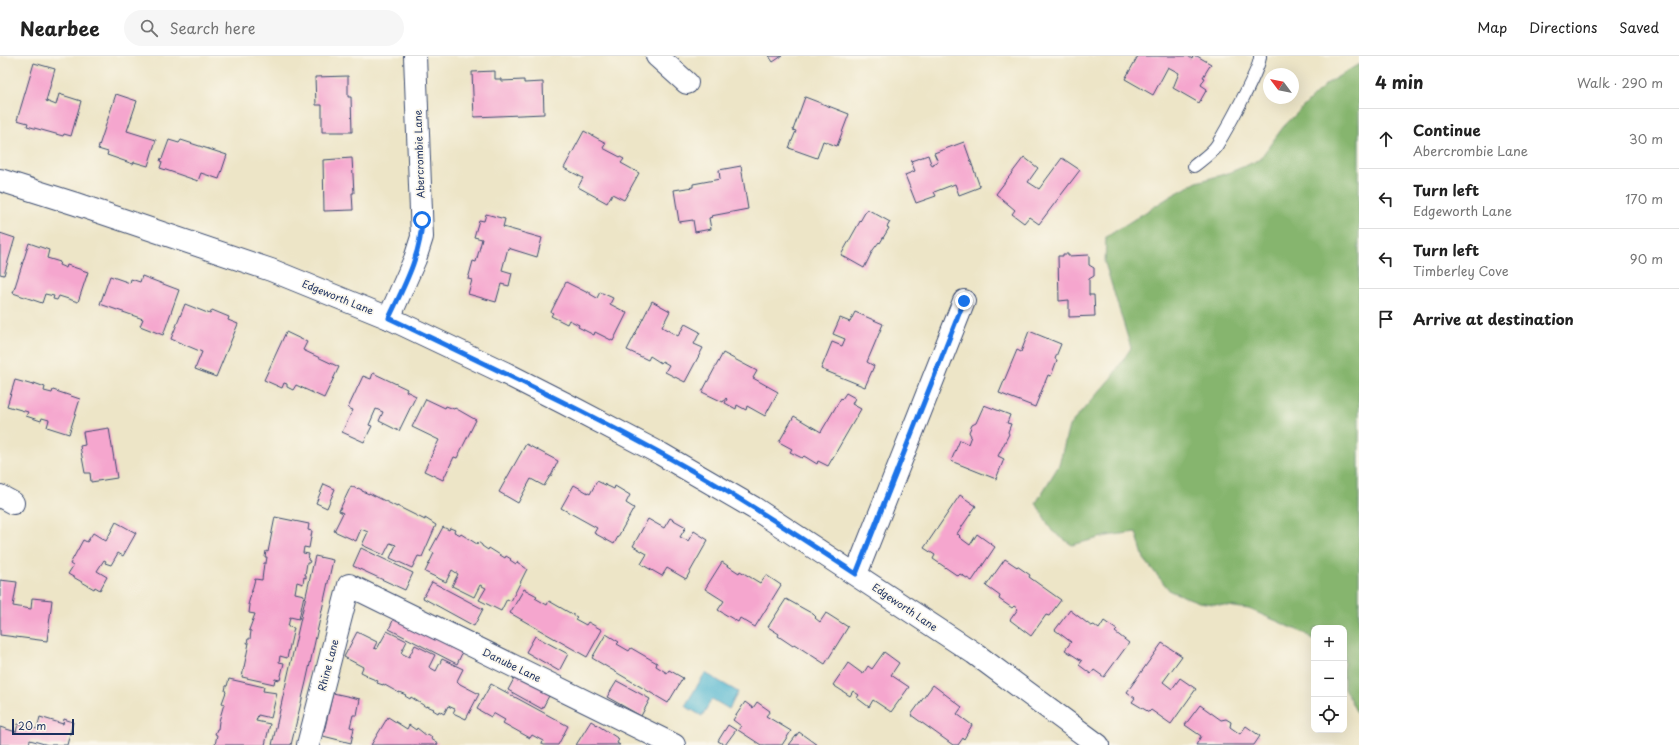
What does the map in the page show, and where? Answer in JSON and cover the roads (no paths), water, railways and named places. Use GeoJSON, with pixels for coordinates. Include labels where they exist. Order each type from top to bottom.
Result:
{"type":"FeatureCollection","features":[{"type":"Feature","properties":{"kind":"street","name":"Abercrombie Lane"},"geometry":{"type":"LineString","coordinates":[[389,318],[415,259],[422,237],[415,56]]}},
{"type":"Feature","properties":{"kind":"street"},"geometry":{"type":"LineString","coordinates":[[657,56],[687,83]]}},
{"type":"Feature","properties":{"kind":"street","name":"Edgeworth Lane"},"geometry":{"type":"LineString","coordinates":[[0,180],[264,267],[389,318],[507,374],[668,458],[754,508],[974,653],[1098,745]]}},
{"type":"Feature","properties":{"kind":"street"},"geometry":{"type":"LineString","coordinates":[[856,574],[964,301]]}},
{"type":"Feature","properties":{"kind":"street","name":"Danube Lane"},"geometry":{"type":"LineString","coordinates":[[349,585],[671,744]]}},
{"type":"Feature","properties":{"kind":"street","name":"Rhine Lane"},"geometry":{"type":"LineString","coordinates":[[308,745],[349,585]]}},
{"type":"Feature","properties":{"kind":"lane"},"geometry":{"type":"LineString","coordinates":[[1194,166],[1216,147],[1250,84],[1260,60],[1260,56]]}},
{"type":"Feature","properties":{"kind":"water"},"geometry":{"type":"Polygon","coordinates":[[[705,673],[738,692],[729,709],[712,699],[702,716],[685,706],[705,673]]]}}]}
